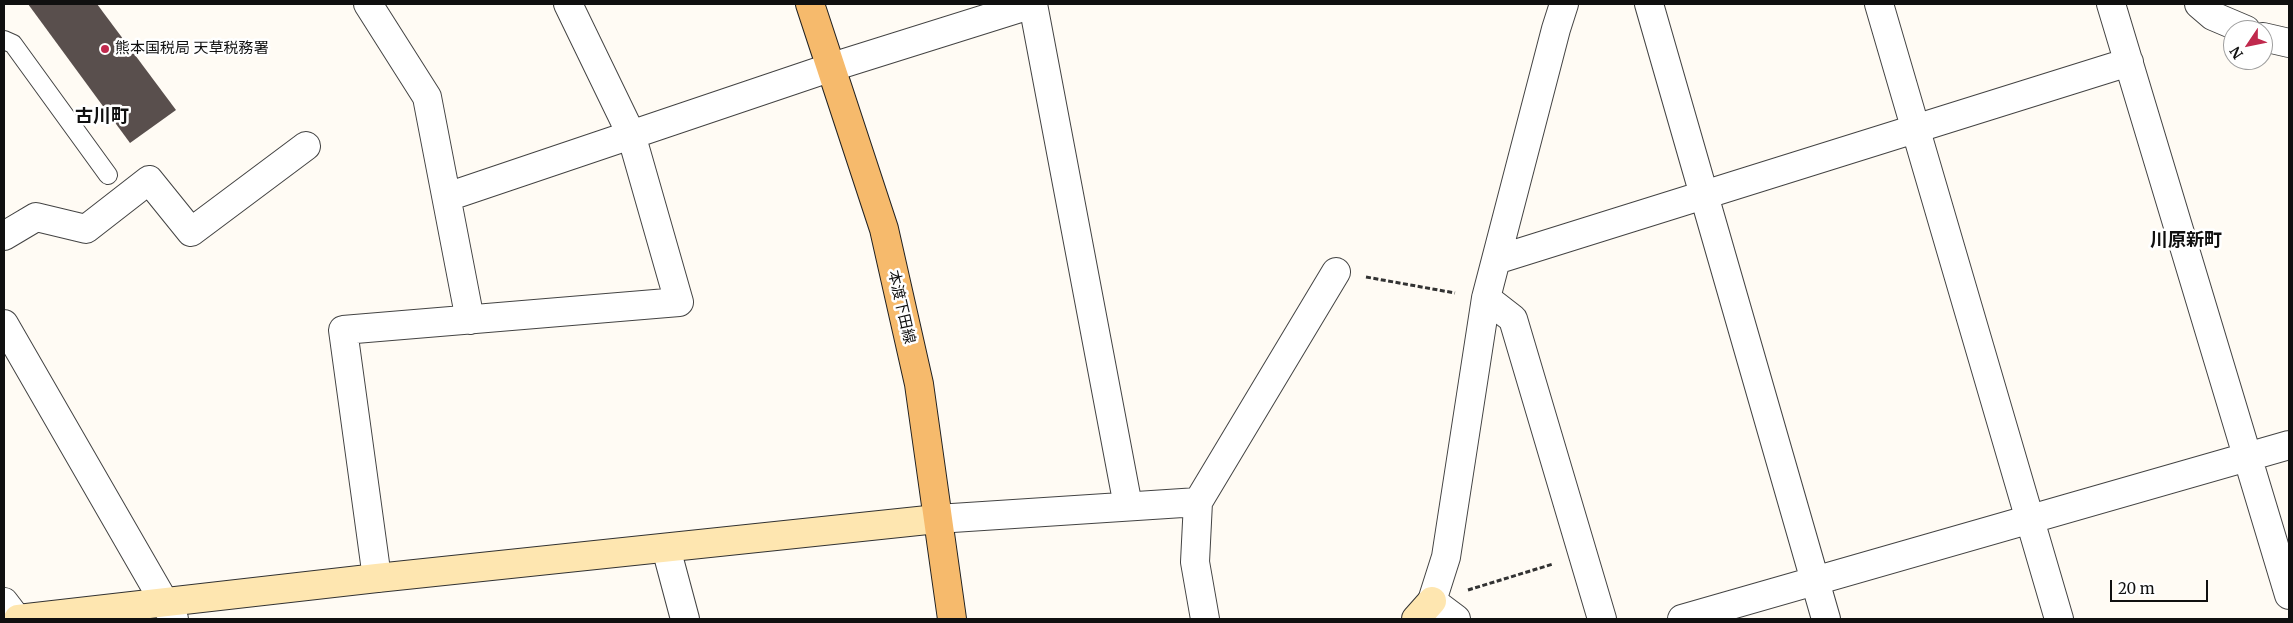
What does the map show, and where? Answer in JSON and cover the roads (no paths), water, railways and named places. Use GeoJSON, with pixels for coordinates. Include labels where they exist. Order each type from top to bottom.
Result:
{"type":"FeatureCollection","features":[{"type":"Feature","properties":{"kind":"main road","name":"本渡下田線"},"geometry":{"type":"LineString","coordinates":[[810,4],[884,230],[919,384],[952,619]]}},
{"type":"Feature","properties":{"kind":"street"},"geometry":{"type":"LineString","coordinates":[[368,4],[427,96],[470,320]]}},
{"type":"Feature","properties":{"kind":"street"},"geometry":{"type":"LineString","coordinates":[[377,578],[342,330],[679,302],[631,134],[568,4]]}},
{"type":"Feature","properties":{"kind":"street"},"geometry":{"type":"LineString","coordinates":[[447,197],[832,67],[1033,4],[1128,506]]}},
{"type":"Feature","properties":{"kind":"street"},"geometry":{"type":"LineString","coordinates":[[1456,619],[1424,610],[1446,557],[1486,298],[1556,28],[1564,4]]}},
{"type":"Feature","properties":{"kind":"street"},"geometry":{"type":"LineString","coordinates":[[1649,4],[1826,619]]}},
{"type":"Feature","properties":{"kind":"street"},"geometry":{"type":"LineString","coordinates":[[1879,4],[2059,619]]}},
{"type":"Feature","properties":{"kind":"street"},"geometry":{"type":"LineString","coordinates":[[2111,4],[2289,595]]}},
{"type":"Feature","properties":{"kind":"street"},"geometry":{"type":"LineString","coordinates":[[2199,4],[2213,16],[2223,20]]}},
{"type":"Feature","properties":{"kind":"street"},"geometry":{"type":"LineString","coordinates":[[2273,39],[2289,43]]}},
{"type":"Feature","properties":{"kind":"street"},"geometry":{"type":"LineString","coordinates":[[1496,260],[2129,62]]}},
{"type":"Feature","properties":{"kind":"street"},"geometry":{"type":"LineString","coordinates":[[4,236],[36,217],[86,228],[149,180],[191,232],[306,146]]}},
{"type":"Feature","properties":{"kind":"street"},"geometry":{"type":"LineString","coordinates":[[1205,619],[1195,562],[1198,502],[1336,272]]}},
{"type":"Feature","properties":{"kind":"street"},"geometry":{"type":"LineString","coordinates":[[1486,298],[1513,319],[1602,619]]}},
{"type":"Feature","properties":{"kind":"street"},"geometry":{"type":"LineString","coordinates":[[4,324],[169,611]]}},
{"type":"Feature","properties":{"kind":"street"},"geometry":{"type":"LineString","coordinates":[[1682,619],[2289,445]]}},
{"type":"Feature","properties":{"kind":"street"},"geometry":{"type":"LineString","coordinates":[[4,602],[17,619],[169,611],[377,578],[937,519],[1198,502]]}},
{"type":"Feature","properties":{"kind":"street"},"geometry":{"type":"LineString","coordinates":[[666,548],[685,619]]}},
{"type":"Feature","properties":{"kind":"lane"},"geometry":{"type":"LineString","coordinates":[[4,40],[13,44],[108,175]]}},
{"type":"Feature","properties":{"kind":"place","name":"熊本国税局 天草税務署"},"geometry":{"type":"Point","coordinates":[105,49]}},
{"type":"Feature","properties":{"kind":"district","name":"古川町"},"geometry":{"type":"Point","coordinates":[102,117]}},
{"type":"Feature","properties":{"kind":"district","name":"川原新町"},"geometry":{"type":"Point","coordinates":[2186,241]}}]}
